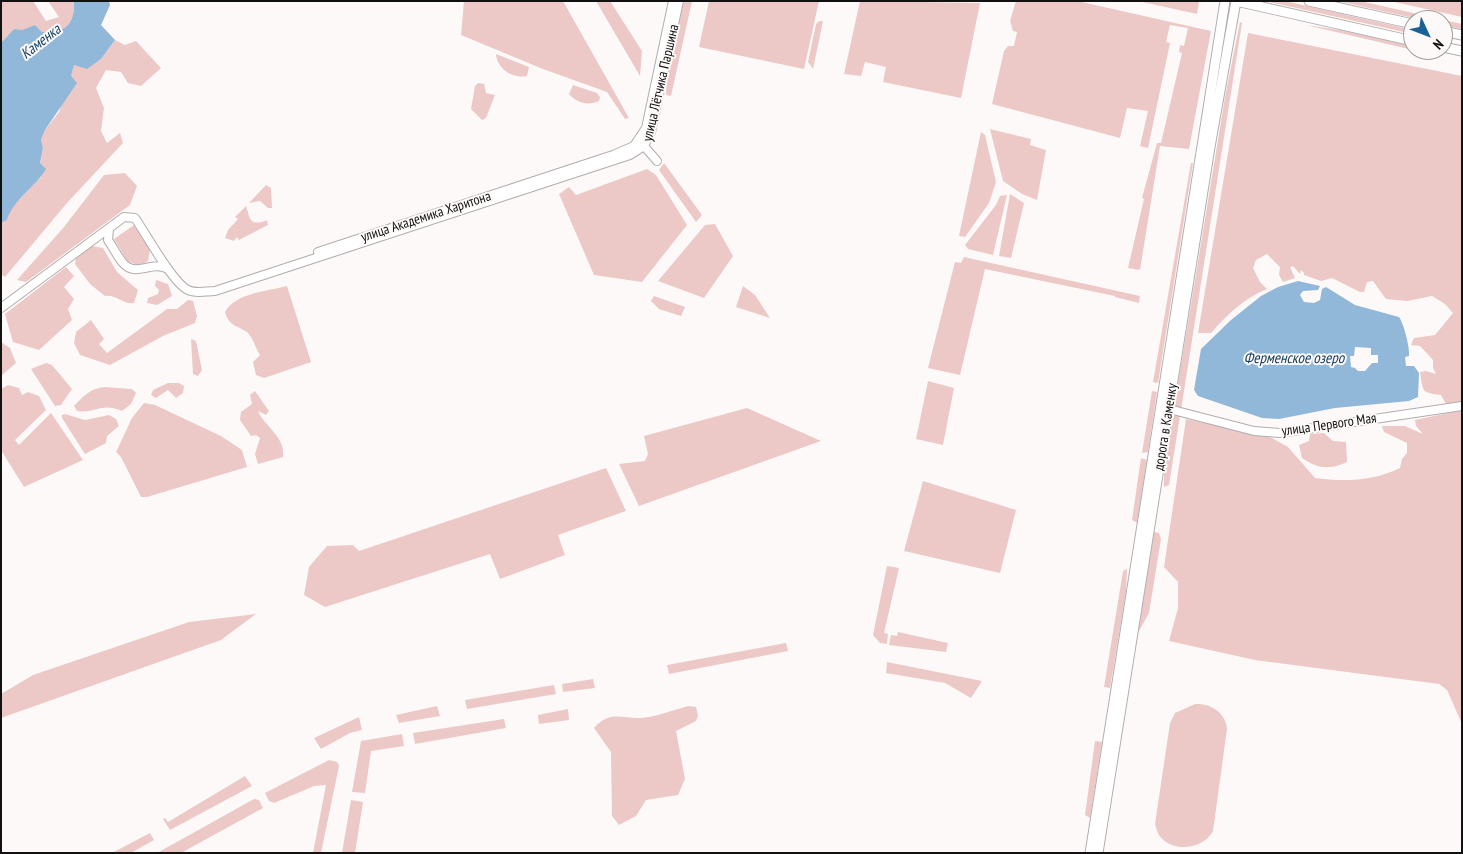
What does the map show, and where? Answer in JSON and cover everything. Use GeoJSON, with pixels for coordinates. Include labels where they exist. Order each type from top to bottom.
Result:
{"type":"FeatureCollection","features":[{"type":"Feature","properties":{"kind":"main road","name":"дорога в Каменку"},"geometry":{"type":"LineString","coordinates":[[1090,853],[1225,1]]}},
{"type":"Feature","properties":{"kind":"main road","name":"дорога в Каменку"},"geometry":{"type":"LineString","coordinates":[[1098,853],[1210,147],[1236,1]]}},
{"type":"Feature","properties":{"kind":"main road"},"geometry":{"type":"LineString","coordinates":[[1236,1],[1403,39]]}},
{"type":"Feature","properties":{"kind":"main road"},"geometry":{"type":"LineString","coordinates":[[1309,1],[1403,22]]}},
{"type":"Feature","properties":{"kind":"street","name":"улица Лётчика Паршина"},"geometry":{"type":"LineString","coordinates":[[642,136],[673,1]]}},
{"type":"Feature","properties":{"kind":"street","name":"улица Лётчика Паршина"},"geometry":{"type":"LineString","coordinates":[[657,161],[644,146],[651,132],[680,1]]}},
{"type":"Feature","properties":{"kind":"street","name":"улица Академика Харитона"},"geometry":{"type":"LineString","coordinates":[[1,308],[124,217],[134,217],[178,282],[188,290],[215,291],[628,150],[642,136]]}},
{"type":"Feature","properties":{"kind":"street","name":"улица Академика Харитона"},"geometry":{"type":"LineString","coordinates":[[359,242],[630,156],[644,146]]}},
{"type":"Feature","properties":{"kind":"street"},"geometry":{"type":"LineString","coordinates":[[108,240],[109,229]]}},
{"type":"Feature","properties":{"kind":"street"},"geometry":{"type":"LineString","coordinates":[[97,237],[108,240],[127,267],[136,270],[158,265],[168,269]]}},
{"type":"Feature","properties":{"kind":"street"},"geometry":{"type":"LineString","coordinates":[[148,266],[154,258],[153,246]]}},
{"type":"Feature","properties":{"kind":"street","name":"улица Первого Мая"},"geometry":{"type":"LineString","coordinates":[[1168,409],[1254,431],[1280,433],[1462,406]]}},
{"type":"Feature","properties":{"kind":"shaded area"},"geometry":{"type":"Polygon","coordinates":[[[1,1],[33,1],[46,21],[59,17],[48,1],[74,1],[73,16],[67,26],[57,31],[42,32],[35,25],[22,31],[14,29],[1,43],[1,1]]]}},
{"type":"Feature","properties":{"kind":"shaded area"},"geometry":{"type":"Polygon","coordinates":[[[464,1],[563,1],[629,118],[625,119],[607,92],[543,69],[461,35],[464,1]]]}},
{"type":"Feature","properties":{"kind":"shaded area"},"geometry":{"type":"Polygon","coordinates":[[[596,1],[610,1],[642,51],[640,76],[596,1]]]}},
{"type":"Feature","properties":{"kind":"shaded area"},"geometry":{"type":"Polygon","coordinates":[[[684,1],[692,1],[671,96],[666,95],[667,78],[684,1]]]}},
{"type":"Feature","properties":{"kind":"shaded area"},"geometry":{"type":"Polygon","coordinates":[[[709,1],[819,1],[804,69],[699,47],[709,1]]]}},
{"type":"Feature","properties":{"kind":"shaded area"},"geometry":{"type":"Polygon","coordinates":[[[860,1],[980,3],[961,98],[883,82],[886,67],[865,62],[861,76],[844,74],[860,1]]]}},
{"type":"Feature","properties":{"kind":"shaded area"},"geometry":{"type":"Polygon","coordinates":[[[1016,1],[1077,1],[1211,31],[1189,149],[1160,146],[1140,270],[1128,268],[1144,199],[1142,198],[1157,143],[1161,143],[1182,53],[1179,52],[1180,45],[1184,46],[1188,28],[1170,25],[1166,42],[1170,43],[1148,148],[1140,146],[1148,111],[1127,108],[1120,138],[992,104],[1004,51],[1008,46],[1014,46],[1017,32],[1013,31],[1010,21],[1016,1]]]}},
{"type":"Feature","properties":{"kind":"shaded area"},"geometry":{"type":"Polygon","coordinates":[[[1138,1],[1199,1],[1197,14],[1138,1]]]}},
{"type":"Feature","properties":{"kind":"shaded area"},"geometry":{"type":"Polygon","coordinates":[[[1265,1],[1285,1],[1403,28],[1403,32],[1265,1]]]}},
{"type":"Feature","properties":{"kind":"shaded area"},"geometry":{"type":"Polygon","coordinates":[[[1338,1],[1360,1],[1403,11],[1403,16],[1338,1]]]}},
{"type":"Feature","properties":{"kind":"shaded area"},"geometry":{"type":"Polygon","coordinates":[[[1390,1],[1462,1],[1462,17],[1453,15],[1453,10],[1430,10],[1390,1]]]}},
{"type":"Feature","properties":{"kind":"shaded area"},"geometry":{"type":"Polygon","coordinates":[[[819,21],[823,21],[813,69],[808,62],[816,24],[819,21]]]}},
{"type":"Feature","properties":{"kind":"shaded area"},"geometry":{"type":"Polygon","coordinates":[[[1240,22],[1242,23],[1181,410],[1174,408],[1225,97],[1240,22]]]}},
{"type":"Feature","properties":{"kind":"shaded area"},"geometry":{"type":"Polygon","coordinates":[[[1453,22],[1462,24],[1462,29],[1453,27],[1453,22]]]}},
{"type":"Feature","properties":{"kind":"shaded area"},"geometry":{"type":"Polygon","coordinates":[[[1306,25],[1353,32],[1403,43],[1403,48],[1306,25]]]}},
{"type":"Feature","properties":{"kind":"shaded area"},"geometry":{"type":"Polygon","coordinates":[[[1248,33],[1462,76],[1462,402],[1446,404],[1441,395],[1424,390],[1420,372],[1426,371],[1436,374],[1433,368],[1433,360],[1420,346],[1411,345],[1414,338],[1435,335],[1453,313],[1445,304],[1432,296],[1407,301],[1386,299],[1373,281],[1367,282],[1364,292],[1360,292],[1332,278],[1321,281],[1304,275],[1301,270],[1300,274],[1293,266],[1290,267],[1295,278],[1283,282],[1279,275],[1280,267],[1267,254],[1256,260],[1253,268],[1260,282],[1267,289],[1251,297],[1236,308],[1211,333],[1198,333],[1248,33]]]}},
{"type":"Feature","properties":{"kind":"shaded area"},"geometry":{"type":"Polygon","coordinates":[[[115,40],[125,45],[136,41],[161,68],[141,86],[128,83],[121,72],[106,70],[96,88],[104,108],[101,131],[107,143],[120,133],[123,143],[67,203],[5,277],[1,274],[1,223],[7,220],[11,208],[41,177],[40,163],[43,149],[41,140],[45,130],[59,112],[74,65],[87,68],[101,59],[115,40]]]}},
{"type":"Feature","properties":{"kind":"shaded area"},"geometry":{"type":"Polygon","coordinates":[[[496,54],[529,67],[527,76],[516,76],[507,72],[499,64],[496,54]]]}},
{"type":"Feature","properties":{"kind":"shaded area"},"geometry":{"type":"Polygon","coordinates":[[[478,83],[484,84],[486,93],[495,95],[486,118],[482,120],[471,109],[475,86],[478,83]]]}},
{"type":"Feature","properties":{"kind":"shaded area"},"geometry":{"type":"Polygon","coordinates":[[[573,85],[597,93],[600,97],[599,101],[583,103],[576,100],[569,94],[573,85]]]}},
{"type":"Feature","properties":{"kind":"shaded area"},"geometry":{"type":"Polygon","coordinates":[[[990,129],[1031,139],[1030,145],[1046,150],[1037,200],[1022,194],[1003,181],[990,129]]]}},
{"type":"Feature","properties":{"kind":"shaded area"},"geometry":{"type":"Polygon","coordinates":[[[981,132],[985,135],[996,182],[989,203],[965,237],[959,236],[981,132]]]}},
{"type":"Feature","properties":{"kind":"shaded area"},"geometry":{"type":"Polygon","coordinates":[[[664,163],[702,215],[696,222],[659,170],[664,163]]]}},
{"type":"Feature","properties":{"kind":"shaded area"},"geometry":{"type":"Polygon","coordinates":[[[1191,163],[1193,163],[1158,383],[1153,382],[1191,163]]]}},
{"type":"Feature","properties":{"kind":"shaded area"},"geometry":{"type":"Polygon","coordinates":[[[647,169],[656,175],[687,225],[642,282],[594,275],[559,194],[569,187],[576,195],[647,169]]]}},
{"type":"Feature","properties":{"kind":"shaded area"},"geometry":{"type":"Polygon","coordinates":[[[125,173],[137,186],[130,205],[26,282],[17,280],[64,227],[104,175],[125,173]]]}},
{"type":"Feature","properties":{"kind":"shaded area"},"geometry":{"type":"Polygon","coordinates":[[[266,185],[271,188],[272,208],[268,208],[260,201],[249,203],[266,185]]]}},
{"type":"Feature","properties":{"kind":"shaded area"},"geometry":{"type":"Polygon","coordinates":[[[1010,194],[1024,203],[1011,258],[999,256],[1010,194]]]}},
{"type":"Feature","properties":{"kind":"shaded area"},"geometry":{"type":"Polygon","coordinates":[[[1007,195],[993,255],[968,249],[965,245],[996,205],[1000,196],[1007,195]]]}},
{"type":"Feature","properties":{"kind":"shaded area"},"geometry":{"type":"Polygon","coordinates":[[[246,206],[249,217],[253,222],[267,220],[268,225],[239,240],[237,237],[234,241],[225,238],[228,230],[238,219],[235,217],[246,206]]]}},
{"type":"Feature","properties":{"kind":"shaded area"},"geometry":{"type":"Polygon","coordinates":[[[715,224],[733,256],[704,298],[658,281],[705,225],[715,224]]]}},
{"type":"Feature","properties":{"kind":"shaded area"},"geometry":{"type":"Polygon","coordinates":[[[134,225],[150,250],[148,261],[139,266],[127,261],[114,239],[134,225]]]}},
{"type":"Feature","properties":{"kind":"shaded area"},"geometry":{"type":"Polygon","coordinates":[[[92,246],[103,248],[117,272],[138,290],[134,303],[105,296],[90,284],[75,264],[76,258],[92,246]]]}},
{"type":"Feature","properties":{"kind":"shaded area"},"geometry":{"type":"Polygon","coordinates":[[[964,257],[1140,296],[1139,303],[1115,296],[985,269],[960,375],[928,368],[955,262],[961,263],[964,257]]]}},
{"type":"Feature","properties":{"kind":"shaded area"},"geometry":{"type":"Polygon","coordinates":[[[66,267],[74,276],[64,287],[74,299],[68,309],[72,320],[39,350],[13,342],[5,314],[66,267]]]}},
{"type":"Feature","properties":{"kind":"shaded area"},"geometry":{"type":"Polygon","coordinates":[[[156,280],[168,284],[172,296],[157,305],[147,303],[148,298],[158,294],[159,290],[155,286],[156,280]]]}},
{"type":"Feature","properties":{"kind":"shaded area"},"geometry":{"type":"Polygon","coordinates":[[[287,286],[311,362],[264,378],[256,375],[253,362],[260,355],[251,338],[248,333],[231,323],[225,312],[236,301],[244,297],[287,286]]]}},
{"type":"Feature","properties":{"kind":"shaded area"},"geometry":{"type":"Polygon","coordinates":[[[743,286],[755,295],[770,318],[736,307],[743,286]]]}},
{"type":"Feature","properties":{"kind":"shaded area"},"geometry":{"type":"Polygon","coordinates":[[[654,296],[685,307],[681,316],[659,309],[651,301],[654,296]]]}},
{"type":"Feature","properties":{"kind":"shaded area"},"geometry":{"type":"Polygon","coordinates":[[[188,300],[193,301],[197,316],[195,323],[163,336],[110,365],[80,355],[74,343],[76,332],[91,320],[104,339],[99,344],[107,353],[167,309],[177,309],[188,300]]]}},
{"type":"Feature","properties":{"kind":"shaded area"},"geometry":{"type":"Polygon","coordinates":[[[191,339],[196,341],[202,370],[198,376],[193,374],[191,339]]]}},
{"type":"Feature","properties":{"kind":"shaded area"},"geometry":{"type":"Polygon","coordinates":[[[1,342],[10,348],[16,363],[1,376],[1,342]]]}},
{"type":"Feature","properties":{"kind":"shaded area"},"geometry":{"type":"Polygon","coordinates":[[[46,363],[52,365],[72,389],[61,405],[55,406],[31,369],[46,363]]]}},
{"type":"Feature","properties":{"kind":"shaded area"},"geometry":{"type":"Polygon","coordinates":[[[928,381],[954,388],[943,445],[916,439],[928,381]]]}},
{"type":"Feature","properties":{"kind":"shaded area"},"geometry":{"type":"Polygon","coordinates":[[[168,383],[179,383],[184,386],[183,393],[176,398],[168,390],[156,398],[151,395],[153,390],[168,383]]]}},
{"type":"Feature","properties":{"kind":"shaded area"},"geometry":{"type":"Polygon","coordinates":[[[8,385],[19,388],[22,395],[28,392],[39,396],[46,410],[15,440],[19,445],[51,413],[83,460],[24,487],[1,450],[1,389],[8,385]]]}},
{"type":"Feature","properties":{"kind":"shaded area"},"geometry":{"type":"Polygon","coordinates":[[[105,387],[132,389],[136,393],[131,404],[122,411],[103,408],[77,411],[74,406],[84,396],[95,389],[105,387]]]}},
{"type":"Feature","properties":{"kind":"shaded area"},"geometry":{"type":"Polygon","coordinates":[[[255,391],[269,411],[266,415],[258,411],[278,438],[283,450],[283,457],[258,464],[255,454],[260,438],[256,435],[251,436],[240,420],[241,412],[252,404],[250,395],[255,391]]]}},
{"type":"Feature","properties":{"kind":"shaded area"},"geometry":{"type":"Polygon","coordinates":[[[1152,391],[1157,392],[1148,452],[1142,453],[1152,391]]]}},
{"type":"Feature","properties":{"kind":"shaded area"},"geometry":{"type":"Polygon","coordinates":[[[144,403],[155,405],[221,436],[242,450],[247,467],[147,497],[141,497],[121,457],[116,452],[132,418],[144,403]]]}},
{"type":"Feature","properties":{"kind":"shaded area"},"geometry":{"type":"Polygon","coordinates":[[[747,408],[821,441],[639,506],[619,464],[645,461],[648,454],[644,436],[747,408]]]}},
{"type":"Feature","properties":{"kind":"shaded area"},"geometry":{"type":"Polygon","coordinates":[[[1462,410],[1462,724],[1447,690],[1439,684],[1255,660],[1169,641],[1178,608],[1178,582],[1164,567],[1186,419],[1270,437],[1288,447],[1315,478],[1348,480],[1380,476],[1400,468],[1402,459],[1407,453],[1407,443],[1384,432],[1382,426],[1405,426],[1423,434],[1416,426],[1415,420],[1462,410]]]}},
{"type":"Feature","properties":{"kind":"shaded area"},"geometry":{"type":"Polygon","coordinates":[[[65,414],[85,420],[109,415],[116,419],[119,426],[107,436],[106,443],[85,454],[62,418],[62,415],[65,414]]]}},
{"type":"Feature","properties":{"kind":"shaded area"},"geometry":{"type":"Polygon","coordinates":[[[1173,416],[1180,416],[1169,485],[1164,487],[1164,466],[1173,416]]]}},
{"type":"Feature","properties":{"kind":"shaded area"},"geometry":{"type":"Polygon","coordinates":[[[1324,433],[1333,441],[1346,442],[1347,462],[1324,467],[1302,458],[1299,445],[1309,441],[1310,434],[1324,433]]]}},
{"type":"Feature","properties":{"kind":"shaded area"},"geometry":{"type":"Polygon","coordinates":[[[1141,458],[1147,460],[1137,523],[1132,520],[1141,458]]]}},
{"type":"Feature","properties":{"kind":"shaded area"},"geometry":{"type":"Polygon","coordinates":[[[606,468],[626,511],[558,535],[565,555],[500,579],[490,554],[325,607],[304,595],[309,567],[327,546],[353,545],[359,551],[606,468]]]}},
{"type":"Feature","properties":{"kind":"shaded area"},"geometry":{"type":"Polygon","coordinates":[[[923,481],[1016,510],[1000,573],[904,551],[923,481]]]}},
{"type":"Feature","properties":{"kind":"shaded area"},"geometry":{"type":"Polygon","coordinates":[[[1154,532],[1159,533],[1161,539],[1149,613],[1138,633],[1154,532]]]}},
{"type":"Feature","properties":{"kind":"shaded area"},"geometry":{"type":"Polygon","coordinates":[[[887,566],[899,568],[884,633],[888,634],[887,644],[880,643],[873,635],[887,566]]]}},
{"type":"Feature","properties":{"kind":"shaded area"},"geometry":{"type":"Polygon","coordinates":[[[1127,569],[1126,592],[1110,688],[1104,687],[1123,571],[1127,569]]]}},
{"type":"Feature","properties":{"kind":"shaded area"},"geometry":{"type":"Polygon","coordinates":[[[256,614],[221,640],[1,718],[1,694],[33,675],[189,622],[256,614]]]}},
{"type":"Feature","properties":{"kind":"shaded area"},"geometry":{"type":"Polygon","coordinates":[[[898,632],[948,643],[946,652],[889,645],[891,635],[897,636],[898,632]]]}},
{"type":"Feature","properties":{"kind":"shaded area"},"geometry":{"type":"Polygon","coordinates":[[[786,643],[788,651],[669,674],[667,665],[786,643]]]}},
{"type":"Feature","properties":{"kind":"shaded area"},"geometry":{"type":"Polygon","coordinates":[[[887,662],[982,681],[971,698],[945,683],[886,673],[887,662]]]}},
{"type":"Feature","properties":{"kind":"shaded area"},"geometry":{"type":"Polygon","coordinates":[[[593,679],[595,688],[563,692],[562,684],[593,679]]]}},
{"type":"Feature","properties":{"kind":"shaded area"},"geometry":{"type":"Polygon","coordinates":[[[554,685],[556,694],[467,709],[465,700],[554,685]]]}},
{"type":"Feature","properties":{"kind":"shaded area"},"geometry":{"type":"Polygon","coordinates":[[[1195,704],[1207,705],[1217,710],[1224,718],[1227,729],[1213,831],[1203,842],[1188,847],[1179,847],[1165,841],[1158,834],[1155,824],[1170,723],[1175,713],[1195,704]]]}},
{"type":"Feature","properties":{"kind":"shaded area"},"geometry":{"type":"Polygon","coordinates":[[[437,706],[440,716],[399,723],[396,715],[437,706]]]}},
{"type":"Feature","properties":{"kind":"shaded area"},"geometry":{"type":"Polygon","coordinates":[[[688,706],[696,707],[698,716],[696,721],[676,731],[685,779],[678,795],[646,800],[636,816],[619,825],[612,816],[611,752],[594,728],[610,717],[644,718],[688,706]]]}},
{"type":"Feature","properties":{"kind":"shaded area"},"geometry":{"type":"Polygon","coordinates":[[[568,709],[569,720],[539,724],[538,715],[568,709]]]}},
{"type":"Feature","properties":{"kind":"shaded area"},"geometry":{"type":"Polygon","coordinates":[[[359,717],[362,730],[350,733],[321,749],[314,738],[359,717]]]}},
{"type":"Feature","properties":{"kind":"shaded area"},"geometry":{"type":"Polygon","coordinates":[[[504,719],[506,728],[415,744],[413,733],[504,719]]]}},
{"type":"Feature","properties":{"kind":"shaded area"},"geometry":{"type":"Polygon","coordinates":[[[402,734],[404,746],[371,751],[365,793],[352,792],[361,741],[402,734]]]}},
{"type":"Feature","properties":{"kind":"shaded area"},"geometry":{"type":"Polygon","coordinates":[[[1095,741],[1102,742],[1090,818],[1085,815],[1095,741]]]}},
{"type":"Feature","properties":{"kind":"shaded area"},"geometry":{"type":"Polygon","coordinates":[[[329,760],[337,762],[339,766],[321,853],[313,853],[326,785],[314,786],[274,803],[269,801],[265,793],[329,760]]]}},
{"type":"Feature","properties":{"kind":"shaded area"},"geometry":{"type":"Polygon","coordinates":[[[245,776],[252,786],[170,830],[163,819],[165,818],[168,822],[245,776]]]}},
{"type":"Feature","properties":{"kind":"shaded area"},"geometry":{"type":"Polygon","coordinates":[[[254,799],[259,800],[263,808],[181,853],[157,853],[254,799]]]}},
{"type":"Feature","properties":{"kind":"shaded area"},"geometry":{"type":"Polygon","coordinates":[[[351,800],[363,802],[355,853],[342,853],[351,800]]]}},
{"type":"Feature","properties":{"kind":"shaded area"},"geometry":{"type":"Polygon","coordinates":[[[150,833],[154,840],[131,853],[112,853],[150,833]]]}},
{"type":"Feature","properties":{"kind":"water","name":"Каменка"},"geometry":{"type":"Polygon","coordinates":[[[74,1],[109,1],[110,5],[101,25],[115,40],[101,59],[87,69],[74,65],[71,76],[77,83],[45,130],[41,140],[43,148],[40,163],[46,169],[15,205],[7,220],[1,223],[1,43],[14,29],[22,30],[35,25],[42,32],[62,29],[67,26],[73,16],[74,1]]]}},
{"type":"Feature","properties":{"kind":"water","name":"Ферменское озеро"},"geometry":{"type":"Polygon","coordinates":[[[1298,281],[1320,286],[1318,290],[1303,291],[1300,295],[1304,302],[1314,303],[1320,300],[1322,289],[1326,287],[1355,305],[1399,317],[1405,330],[1409,348],[1409,356],[1405,357],[1406,366],[1414,366],[1419,373],[1418,397],[1409,401],[1335,408],[1279,419],[1262,418],[1198,396],[1194,390],[1201,349],[1231,320],[1261,296],[1278,287],[1298,281]],[[1355,347],[1354,356],[1350,356],[1351,367],[1358,371],[1365,371],[1372,363],[1378,363],[1378,355],[1371,355],[1371,348],[1355,347]]]}}]}
